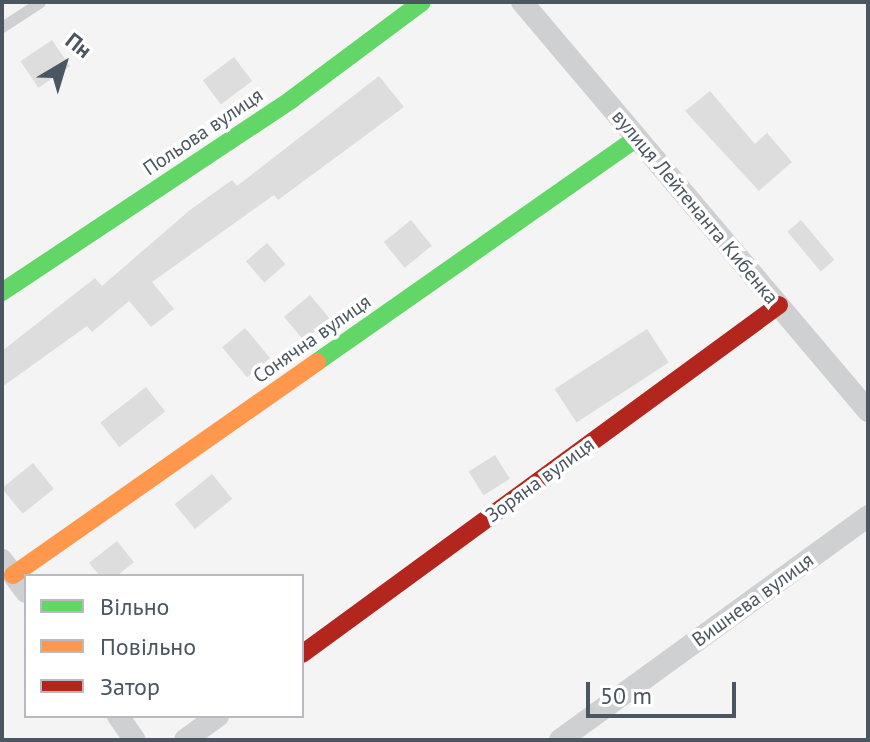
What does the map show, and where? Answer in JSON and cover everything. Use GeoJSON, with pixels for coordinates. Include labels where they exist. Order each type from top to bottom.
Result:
{"type":"FeatureCollection","features":[{"type":"Feature","properties":{"kind":"street","name":"Польова вулиця"},"geometry":{"type":"LineString","coordinates":[[2,292],[292,99],[422,2]]}},
{"type":"Feature","properties":{"kind":"street","name":"вулиця Лейтенанта Кибенка"},"geometry":{"type":"LineString","coordinates":[[522,2],[868,411]]}},
{"type":"Feature","properties":{"kind":"street","name":"Сонячна вулиця"},"geometry":{"type":"LineString","coordinates":[[14,576],[636,139]]}},
{"type":"Feature","properties":{"kind":"street","name":"Зоряна вулиця"},"geometry":{"type":"LineString","coordinates":[[304,653],[779,305]]}},
{"type":"Feature","properties":{"kind":"street","name":"Вишнева вулиця"},"geometry":{"type":"LineString","coordinates":[[560,740],[868,516]]}},
{"type":"Feature","properties":{"kind":"street"},"geometry":{"type":"LineString","coordinates":[[119,718],[135,740]]}},
{"type":"Feature","properties":{"kind":"street"},"geometry":{"type":"LineString","coordinates":[[185,740],[215,718]]}},
{"type":"Feature","properties":{"kind":"lane"},"geometry":{"type":"LineString","coordinates":[[2,27],[40,2]]}},
{"type":"Feature","properties":{"kind":"building"},"geometry":{"type":"Polygon","coordinates":[[[52,40],[70,67],[38,88],[20,61],[52,40]]]}},
{"type":"Feature","properties":{"kind":"building"},"geometry":{"type":"Polygon","coordinates":[[[234,57],[252,81],[221,104],[203,80],[234,57]]]}},
{"type":"Feature","properties":{"kind":"building"},"geometry":{"type":"Polygon","coordinates":[[[379,76],[404,107],[278,200],[274,195],[152,282],[174,309],[151,327],[129,301],[92,332],[87,326],[2,387],[2,351],[95,278],[102,286],[190,210],[232,180],[237,186],[379,76]]]}},
{"type":"Feature","properties":{"kind":"building"},"geometry":{"type":"Polygon","coordinates":[[[710,91],[755,144],[767,133],[792,162],[759,191],[685,111],[710,91]]]}},
{"type":"Feature","properties":{"kind":"building"},"geometry":{"type":"Polygon","coordinates":[[[411,220],[432,246],[405,268],[384,242],[411,220]]]}},
{"type":"Feature","properties":{"kind":"building"},"geometry":{"type":"Polygon","coordinates":[[[801,220],[834,260],[821,271],[787,232],[801,220]]]}},
{"type":"Feature","properties":{"kind":"building"},"geometry":{"type":"Polygon","coordinates":[[[267,243],[285,264],[264,283],[246,261],[267,243]]]}},
{"type":"Feature","properties":{"kind":"building"},"geometry":{"type":"Polygon","coordinates":[[[310,295],[330,319],[304,341],[284,317],[310,295]]]}},
{"type":"Feature","properties":{"kind":"building"},"geometry":{"type":"Polygon","coordinates":[[[245,328],[270,358],[247,377],[222,347],[245,328]]]}},
{"type":"Feature","properties":{"kind":"building"},"geometry":{"type":"Polygon","coordinates":[[[647,329],[669,363],[577,422],[555,389],[647,329]]]}},
{"type":"Feature","properties":{"kind":"building"},"geometry":{"type":"Polygon","coordinates":[[[146,387],[165,411],[119,447],[100,423],[146,387]]]}},
{"type":"Feature","properties":{"kind":"building"},"geometry":{"type":"Polygon","coordinates":[[[495,455],[510,479],[484,495],[469,471],[495,455]]]}},
{"type":"Feature","properties":{"kind":"building"},"geometry":{"type":"Polygon","coordinates":[[[33,463],[54,489],[23,514],[2,488],[33,463]]]}},
{"type":"Feature","properties":{"kind":"building"},"geometry":{"type":"Polygon","coordinates":[[[212,474],[232,499],[195,529],[175,504],[212,474]]]}},
{"type":"Feature","properties":{"kind":"building"},"geometry":{"type":"Polygon","coordinates":[[[117,541],[134,562],[119,574],[98,574],[89,563],[117,541]]]}},
{"type":"Feature","properties":{"kind":"traffic: fast"},"geometry":{"type":"LineString","coordinates":[[2,292],[292,99],[422,2]]}},
{"type":"Feature","properties":{"kind":"traffic: fast"},"geometry":{"type":"LineString","coordinates":[[317,362],[636,139]]}},
{"type":"Feature","properties":{"kind":"traffic: slow"},"geometry":{"type":"LineString","coordinates":[[13,575],[317,362]]}},
{"type":"Feature","properties":{"kind":"traffic: jam"},"geometry":{"type":"LineString","coordinates":[[304,653],[779,305]]}}]}
